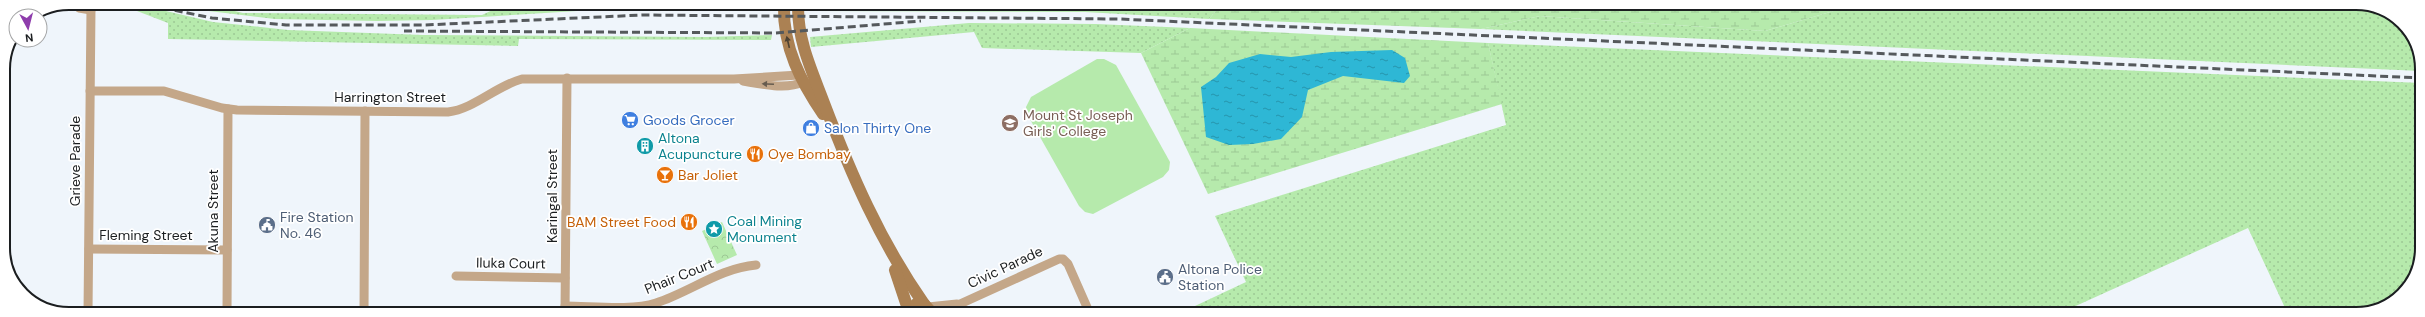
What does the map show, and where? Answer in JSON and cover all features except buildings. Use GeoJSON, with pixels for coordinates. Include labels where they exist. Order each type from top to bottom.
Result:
{"type":"FeatureCollection","features":[{"type":"Feature","properties":{"kind":"main road"},"geometry":{"type":"LineString","coordinates":[[784,10],[789,46],[801,78],[832,127]]}},
{"type":"Feature","properties":{"kind":"main road"},"geometry":{"type":"LineString","coordinates":[[798,10],[802,45],[832,127],[889,252],[905,307]]}},
{"type":"Feature","properties":{"kind":"main road"},"geometry":{"type":"LineString","coordinates":[[801,78],[813,74]]}},
{"type":"Feature","properties":{"kind":"main road"},"geometry":{"type":"LineString","coordinates":[[889,252],[927,307]]}},
{"type":"Feature","properties":{"kind":"main road"},"geometry":{"type":"LineString","coordinates":[[911,307],[915,304],[925,307]]}},
{"type":"Feature","properties":{"kind":"street","name":"Grieve Parade"},"geometry":{"type":"LineString","coordinates":[[88,307],[90,10]]}},
{"type":"Feature","properties":{"kind":"street","name":"Harrington Street"},"geometry":{"type":"LineString","coordinates":[[90,91],[164,91],[228,109],[453,111],[514,81],[530,78],[734,79],[765,85],[792,85],[801,78]]}},
{"type":"Feature","properties":{"kind":"street","name":"Karingal Street"},"geometry":{"type":"LineString","coordinates":[[565,307],[566,78]]}},
{"type":"Feature","properties":{"kind":"street","name":"Akuna Street"},"geometry":{"type":"LineString","coordinates":[[227,307],[228,109]]}},
{"type":"Feature","properties":{"kind":"street"},"geometry":{"type":"LineString","coordinates":[[364,307],[365,111]]}},
{"type":"Feature","properties":{"kind":"street","name":"Fleming Street"},"geometry":{"type":"LineString","coordinates":[[89,249],[227,250]]}},
{"type":"Feature","properties":{"kind":"street","name":"Civic Parade"},"geometry":{"type":"LineString","coordinates":[[956,307],[1050,262],[1063,259],[1068,264],[1087,307]]}},
{"type":"Feature","properties":{"kind":"street","name":"Phair Court"},"geometry":{"type":"LineString","coordinates":[[615,307],[648,305],[668,299],[729,270],[756,265]]}},
{"type":"Feature","properties":{"kind":"street","name":"Iluka Court"},"geometry":{"type":"LineString","coordinates":[[456,276],[565,278]]}},
{"type":"Feature","properties":{"kind":"street","name":"Civic Parade"},"geometry":{"type":"LineString","coordinates":[[936,307],[960,304]]}},
{"type":"Feature","properties":{"kind":"green space"},"geometry":{"type":"Polygon","coordinates":[[[162,10],[213,22],[288,30],[423,35],[706,37],[772,35],[771,40],[519,39],[518,46],[168,39],[168,23],[137,11],[106,11],[162,10]]]}},
{"type":"Feature","properties":{"kind":"green space"},"geometry":{"type":"Polygon","coordinates":[[[201,10],[230,10],[243,13],[482,15],[493,10],[594,10],[432,20],[377,21],[275,19],[201,10]]]}},
{"type":"Feature","properties":{"kind":"green space"},"geometry":{"type":"Polygon","coordinates":[[[1217,10],[1209,19],[1085,12],[814,11],[1217,10]]]}},
{"type":"Feature","properties":{"kind":"green space"},"geometry":{"type":"Polygon","coordinates":[[[1217,10],[1837,10],[1765,31],[1540,16],[1481,29],[1209,19],[1217,10]]]}},
{"type":"Feature","properties":{"kind":"green space"},"geometry":{"type":"Polygon","coordinates":[[[1837,10],[2356,10],[2375,13],[2398,27],[2412,50],[2415,71],[1481,29],[1540,16],[1765,31],[1837,10]]]}},
{"type":"Feature","properties":{"kind":"green space"},"geometry":{"type":"Polygon","coordinates":[[[969,23],[1096,24],[1190,28],[1141,53],[982,48],[974,32],[811,47],[810,37],[969,23]]]}},
{"type":"Feature","properties":{"kind":"green space"},"geometry":{"type":"Polygon","coordinates":[[[1190,28],[1488,43],[1502,104],[1208,194],[1141,53],[1190,28]]]}},
{"type":"Feature","properties":{"kind":"green space"},"geometry":{"type":"Polygon","coordinates":[[[1488,43],[2415,83],[2415,248],[2412,267],[2409,274],[2403,284],[2395,292],[2375,304],[2356,307],[2285,307],[2248,228],[2073,307],[1193,307],[1246,282],[1215,216],[1506,125],[1488,43]]]}},
{"type":"Feature","properties":{"kind":"green space"},"geometry":{"type":"Polygon","coordinates":[[[1097,59],[1104,59],[1116,65],[1170,162],[1169,170],[1163,177],[1093,214],[1085,212],[1079,206],[1027,114],[1026,107],[1031,97],[1097,59]]]}},
{"type":"Feature","properties":{"kind":"green space"},"geometry":{"type":"Polygon","coordinates":[[[722,222],[737,255],[717,264],[702,231],[722,222]]]}},
{"type":"Feature","properties":{"kind":"water"},"geometry":{"type":"Polygon","coordinates":[[[1392,50],[1405,58],[1410,76],[1404,83],[1343,76],[1308,90],[1302,117],[1281,139],[1253,144],[1229,145],[1206,137],[1201,87],[1216,77],[1229,63],[1260,54],[1291,57],[1331,52],[1392,50]]]}},
{"type":"Feature","properties":{"kind":"railway"},"geometry":{"type":"LineString","coordinates":[[173,10],[212,18],[286,25],[425,25],[643,15],[1119,19],[2415,78]]}},
{"type":"Feature","properties":{"kind":"railway"},"geometry":{"type":"LineString","coordinates":[[404,31],[776,33],[921,21]]}},
{"type":"Feature","properties":{"kind":"place","name":"Goods Grocer"},"geometry":{"type":"Point","coordinates":[630,120]}},
{"type":"Feature","properties":{"kind":"place","name":"Mount St Joseph Girls' College"},"geometry":{"type":"Point","coordinates":[1010,123]}},
{"type":"Feature","properties":{"kind":"place","name":"Salon Thirty One"},"geometry":{"type":"Point","coordinates":[811,128]}},
{"type":"Feature","properties":{"kind":"place","name":"Altona Acupuncture"},"geometry":{"type":"Point","coordinates":[645,146]}},
{"type":"Feature","properties":{"kind":"place","name":"Oye Bombay"},"geometry":{"type":"Point","coordinates":[755,154]}},
{"type":"Feature","properties":{"kind":"place","name":"Bar Joliet"},"geometry":{"type":"Point","coordinates":[665,175]}},
{"type":"Feature","properties":{"kind":"place","name":"BAM Street Food"},"geometry":{"type":"Point","coordinates":[689,222]}},
{"type":"Feature","properties":{"kind":"place","name":"Fire Station No. 46"},"geometry":{"type":"Point","coordinates":[267,225]}},
{"type":"Feature","properties":{"kind":"place","name":"Coal Mining Monument"},"geometry":{"type":"Point","coordinates":[714,229]}},
{"type":"Feature","properties":{"kind":"place","name":"Altona Police Station"},"geometry":{"type":"Point","coordinates":[1165,277]}}]}
